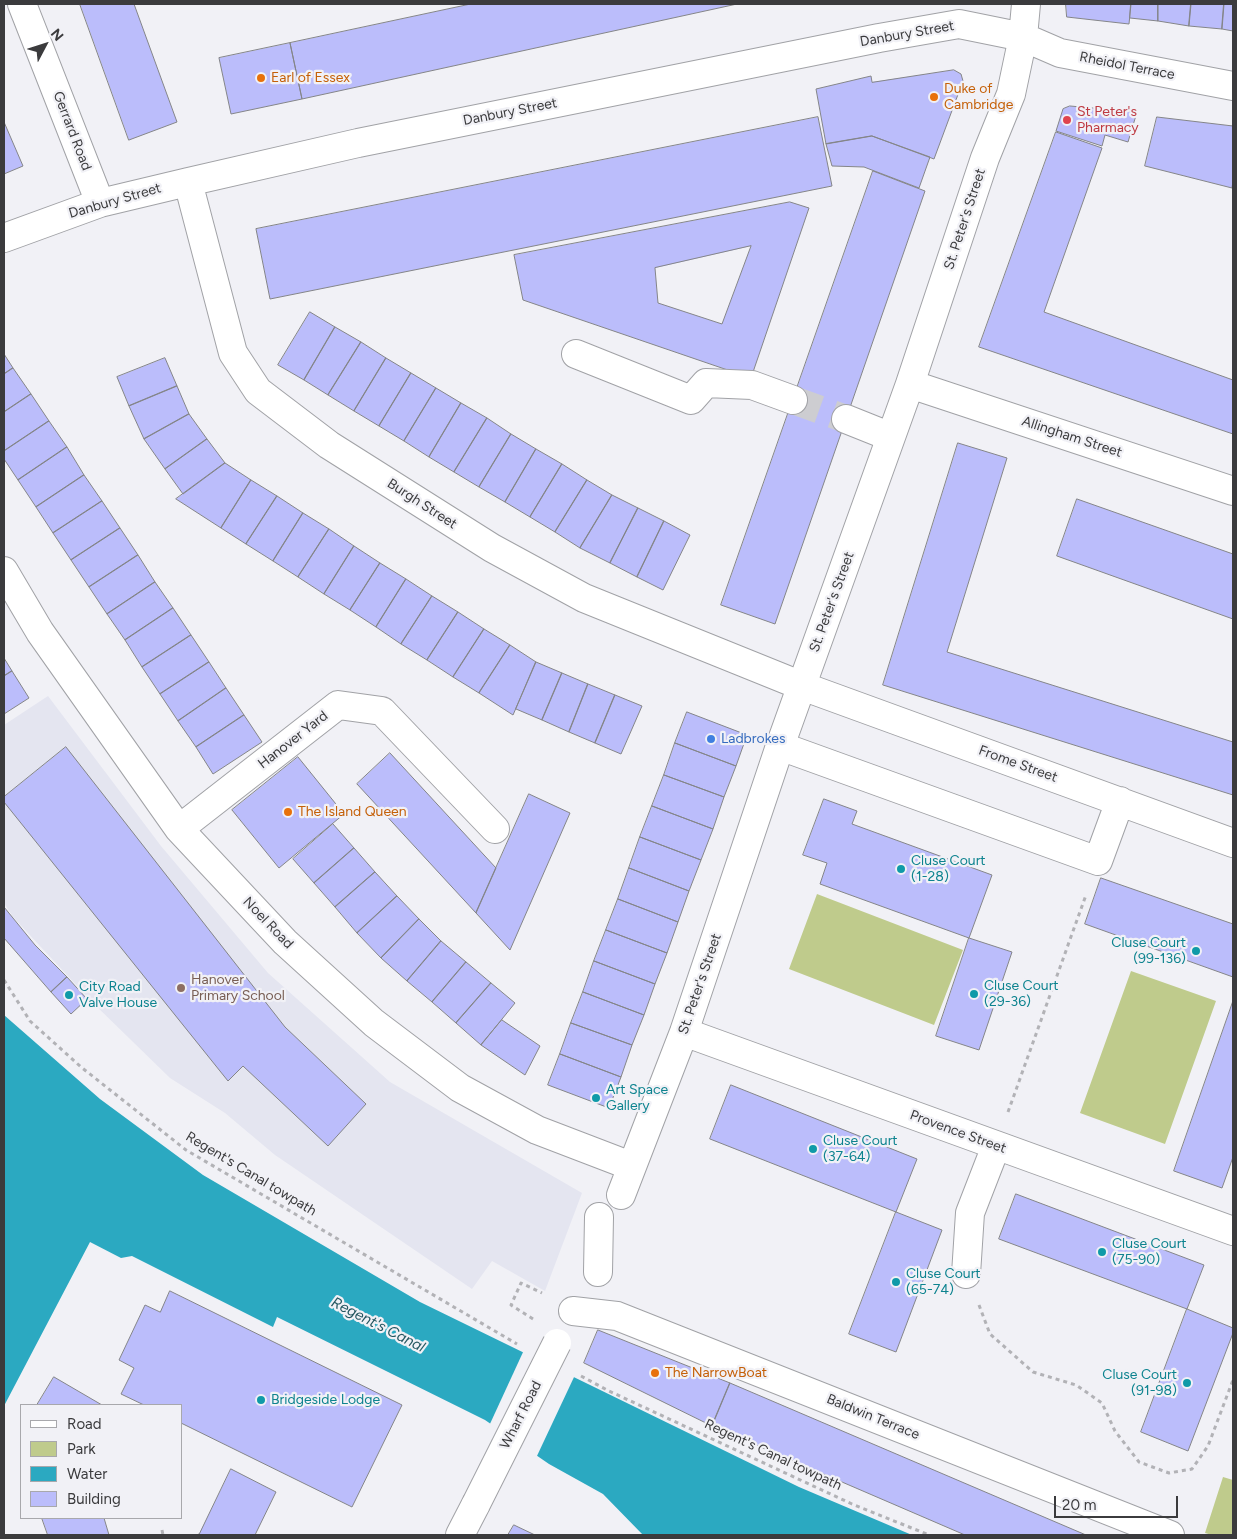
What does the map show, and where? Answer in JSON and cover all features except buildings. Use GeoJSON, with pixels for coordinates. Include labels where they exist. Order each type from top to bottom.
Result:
{"type":"FeatureCollection","features":[{"type":"Feature","properties":{"kind":"street","name":"Gerrard Road"},"geometry":{"type":"LineString","coordinates":[[22,4],[100,203]]}},
{"type":"Feature","properties":{"kind":"street","name":"St. Peter's Street"},"geometry":{"type":"LineString","coordinates":[[621,1195],[684,1032],[780,746],[910,384],[985,158],[1011,94],[1023,37],[1026,4]]}},
{"type":"Feature","properties":{"kind":"street","name":"Danbury Street"},"geometry":{"type":"LineString","coordinates":[[4,238],[100,203],[358,143],[879,38],[959,24],[1023,37]]}},
{"type":"Feature","properties":{"kind":"street","name":"Rheidol Terrace"},"geometry":{"type":"LineString","coordinates":[[1023,37],[1060,53],[1233,86]]}},
{"type":"Feature","properties":{"kind":"street","name":"Burgh Street"},"geometry":{"type":"LineString","coordinates":[[188,182],[233,353],[258,391],[329,445],[492,548],[584,598],[802,686]]}},
{"type":"Feature","properties":{"kind":"street"},"geometry":{"type":"LineString","coordinates":[[576,354],[691,400],[706,383],[752,385],[793,400]]}},
{"type":"Feature","properties":{"kind":"street","name":"Allingham Street"},"geometry":{"type":"LineString","coordinates":[[910,384],[1233,491]]}},
{"type":"Feature","properties":{"kind":"street"},"geometry":{"type":"LineString","coordinates":[[846,419],[891,437]]}},
{"type":"Feature","properties":{"kind":"street","name":"Noel Road"},"geometry":{"type":"LineString","coordinates":[[4,571],[40,632],[179,829],[285,942],[374,1023],[460,1088],[537,1130],[631,1166]]}},
{"type":"Feature","properties":{"kind":"street","name":"Frome Street"},"geometry":{"type":"LineString","coordinates":[[802,686],[1233,843]]}},
{"type":"Feature","properties":{"kind":"street","name":"Hanover Yard"},"geometry":{"type":"LineString","coordinates":[[179,829],[338,705],[382,711],[495,829]]}},
{"type":"Feature","properties":{"kind":"street"},"geometry":{"type":"LineString","coordinates":[[780,746],[1098,861],[1120,801]]}},
{"type":"Feature","properties":{"kind":"street","name":"Provence Street"},"geometry":{"type":"LineString","coordinates":[[684,1032],[1233,1231]]}},
{"type":"Feature","properties":{"kind":"street"},"geometry":{"type":"LineString","coordinates":[[966,1274],[970,1213],[996,1146]]}},
{"type":"Feature","properties":{"kind":"street"},"geometry":{"type":"LineString","coordinates":[[598,1272],[599,1217]]}},
{"type":"Feature","properties":{"kind":"street","name":"Wharf Road"},"geometry":{"type":"LineString","coordinates":[[460,1535],[577,1303]]}},
{"type":"Feature","properties":{"kind":"street","name":"Baldwin Terrace"},"geometry":{"type":"LineString","coordinates":[[577,1303],[617,1316],[1170,1535]]}},
{"type":"Feature","properties":{"kind":"path"},"geometry":{"type":"LineString","coordinates":[[996,1146],[1098,861]]}},
{"type":"Feature","properties":{"kind":"path","name":"Regent's Canal towpath"},"geometry":{"type":"LineString","coordinates":[[4,980],[30,1021],[81,1067],[186,1150],[519,1346]]}},
{"type":"Feature","properties":{"kind":"path"},"geometry":{"type":"LineString","coordinates":[[966,1274],[990,1334],[1033,1372],[1076,1385],[1102,1403],[1115,1431],[1139,1462],[1169,1473],[1192,1469],[1208,1446],[1233,1380]]}},
{"type":"Feature","properties":{"kind":"path"},"geometry":{"type":"LineString","coordinates":[[536,1320],[511,1305],[521,1283],[542,1293]]}},
{"type":"Feature","properties":{"kind":"path","name":"Regent's Canal towpath"},"geometry":{"type":"LineString","coordinates":[[609,1390],[852,1504],[929,1535]]}},
{"type":"Feature","properties":{"kind":"path"},"geometry":{"type":"LineString","coordinates":[[162,1530],[163,1535]]}},
{"type":"Feature","properties":{"kind":"shaded area","name":"Hanover Primary School"},"geometry":{"type":"Polygon","coordinates":[[[48,696],[161,846],[268,973],[390,1082],[582,1193],[545,1291],[492,1261],[472,1289],[275,1155],[225,1113],[170,1078],[92,1002],[13,917],[4,903],[4,725],[48,696]]]}},
{"type":"Feature","properties":{"kind":"green space"},"geometry":{"type":"Polygon","coordinates":[[[817,894],[963,950],[934,1025],[789,969],[817,894]]]}},
{"type":"Feature","properties":{"kind":"green space"},"geometry":{"type":"Polygon","coordinates":[[[1131,971],[1216,1001],[1165,1144],[1080,1113],[1131,971]]]}},
{"type":"Feature","properties":{"kind":"green space"},"geometry":{"type":"Polygon","coordinates":[[[1223,1477],[1233,1480],[1233,1535],[1212,1535],[1205,1533],[1223,1477]]]}},
{"type":"Feature","properties":{"kind":"water","name":"Regent's Canal"},"geometry":{"type":"Polygon","coordinates":[[[4,1015],[100,1099],[203,1175],[420,1302],[799,1487],[912,1535],[643,1535],[603,1494],[549,1464],[485,1420],[277,1317],[273,1327],[132,1256],[121,1258],[90,1242],[4,1406],[4,1015]]]}},
{"type":"Feature","properties":{"kind":"pier"},"geometry":{"type":"Polygon","coordinates":[[[524,1350],[575,1375],[536,1458],[489,1426],[524,1350]]]}},
{"type":"Feature","properties":{"kind":"tunnel"},"geometry":{"type":"LineString","coordinates":[[793,400],[846,419]]}},
{"type":"Feature","properties":{"kind":"place","name":"Earl of Essex"},"geometry":{"type":"Point","coordinates":[261,78]}},
{"type":"Feature","properties":{"kind":"place","name":"Duke of Cambridge"},"geometry":{"type":"Point","coordinates":[934,97]}},
{"type":"Feature","properties":{"kind":"place","name":"St Peter's Pharmacy"},"geometry":{"type":"Point","coordinates":[1067,120]}},
{"type":"Feature","properties":{"kind":"place","name":"Ladbrokes"},"geometry":{"type":"Point","coordinates":[711,739]}},
{"type":"Feature","properties":{"kind":"place","name":"The Island Queen"},"geometry":{"type":"Point","coordinates":[288,812]}},
{"type":"Feature","properties":{"kind":"place","name":"Cluse Court (1-28)"},"geometry":{"type":"Point","coordinates":[901,869]}},
{"type":"Feature","properties":{"kind":"place","name":"Cluse Court (99-136)"},"geometry":{"type":"Point","coordinates":[1196,951]}},
{"type":"Feature","properties":{"kind":"place","name":"Hanover Primary School"},"geometry":{"type":"Point","coordinates":[181,988]}},
{"type":"Feature","properties":{"kind":"place","name":"Cluse Court (29-36)"},"geometry":{"type":"Point","coordinates":[974,994]}},
{"type":"Feature","properties":{"kind":"place","name":"City Road Valve House"},"geometry":{"type":"Point","coordinates":[69,995]}},
{"type":"Feature","properties":{"kind":"place","name":"Art Space Gallery"},"geometry":{"type":"Point","coordinates":[596,1098]}},
{"type":"Feature","properties":{"kind":"place","name":"Cluse Court (37-64)"},"geometry":{"type":"Point","coordinates":[813,1149]}},
{"type":"Feature","properties":{"kind":"place","name":"Cluse Court (75-90)"},"geometry":{"type":"Point","coordinates":[1102,1252]}},
{"type":"Feature","properties":{"kind":"place","name":"Cluse Court (65-74)"},"geometry":{"type":"Point","coordinates":[896,1282]}},
{"type":"Feature","properties":{"kind":"place","name":"The NarrowBoat"},"geometry":{"type":"Point","coordinates":[655,1373]}},
{"type":"Feature","properties":{"kind":"place","name":"Cluse Court (91-98)"},"geometry":{"type":"Point","coordinates":[1187,1383]}},
{"type":"Feature","properties":{"kind":"place","name":"Bridgeside Lodge"},"geometry":{"type":"Point","coordinates":[261,1400]}}]}
